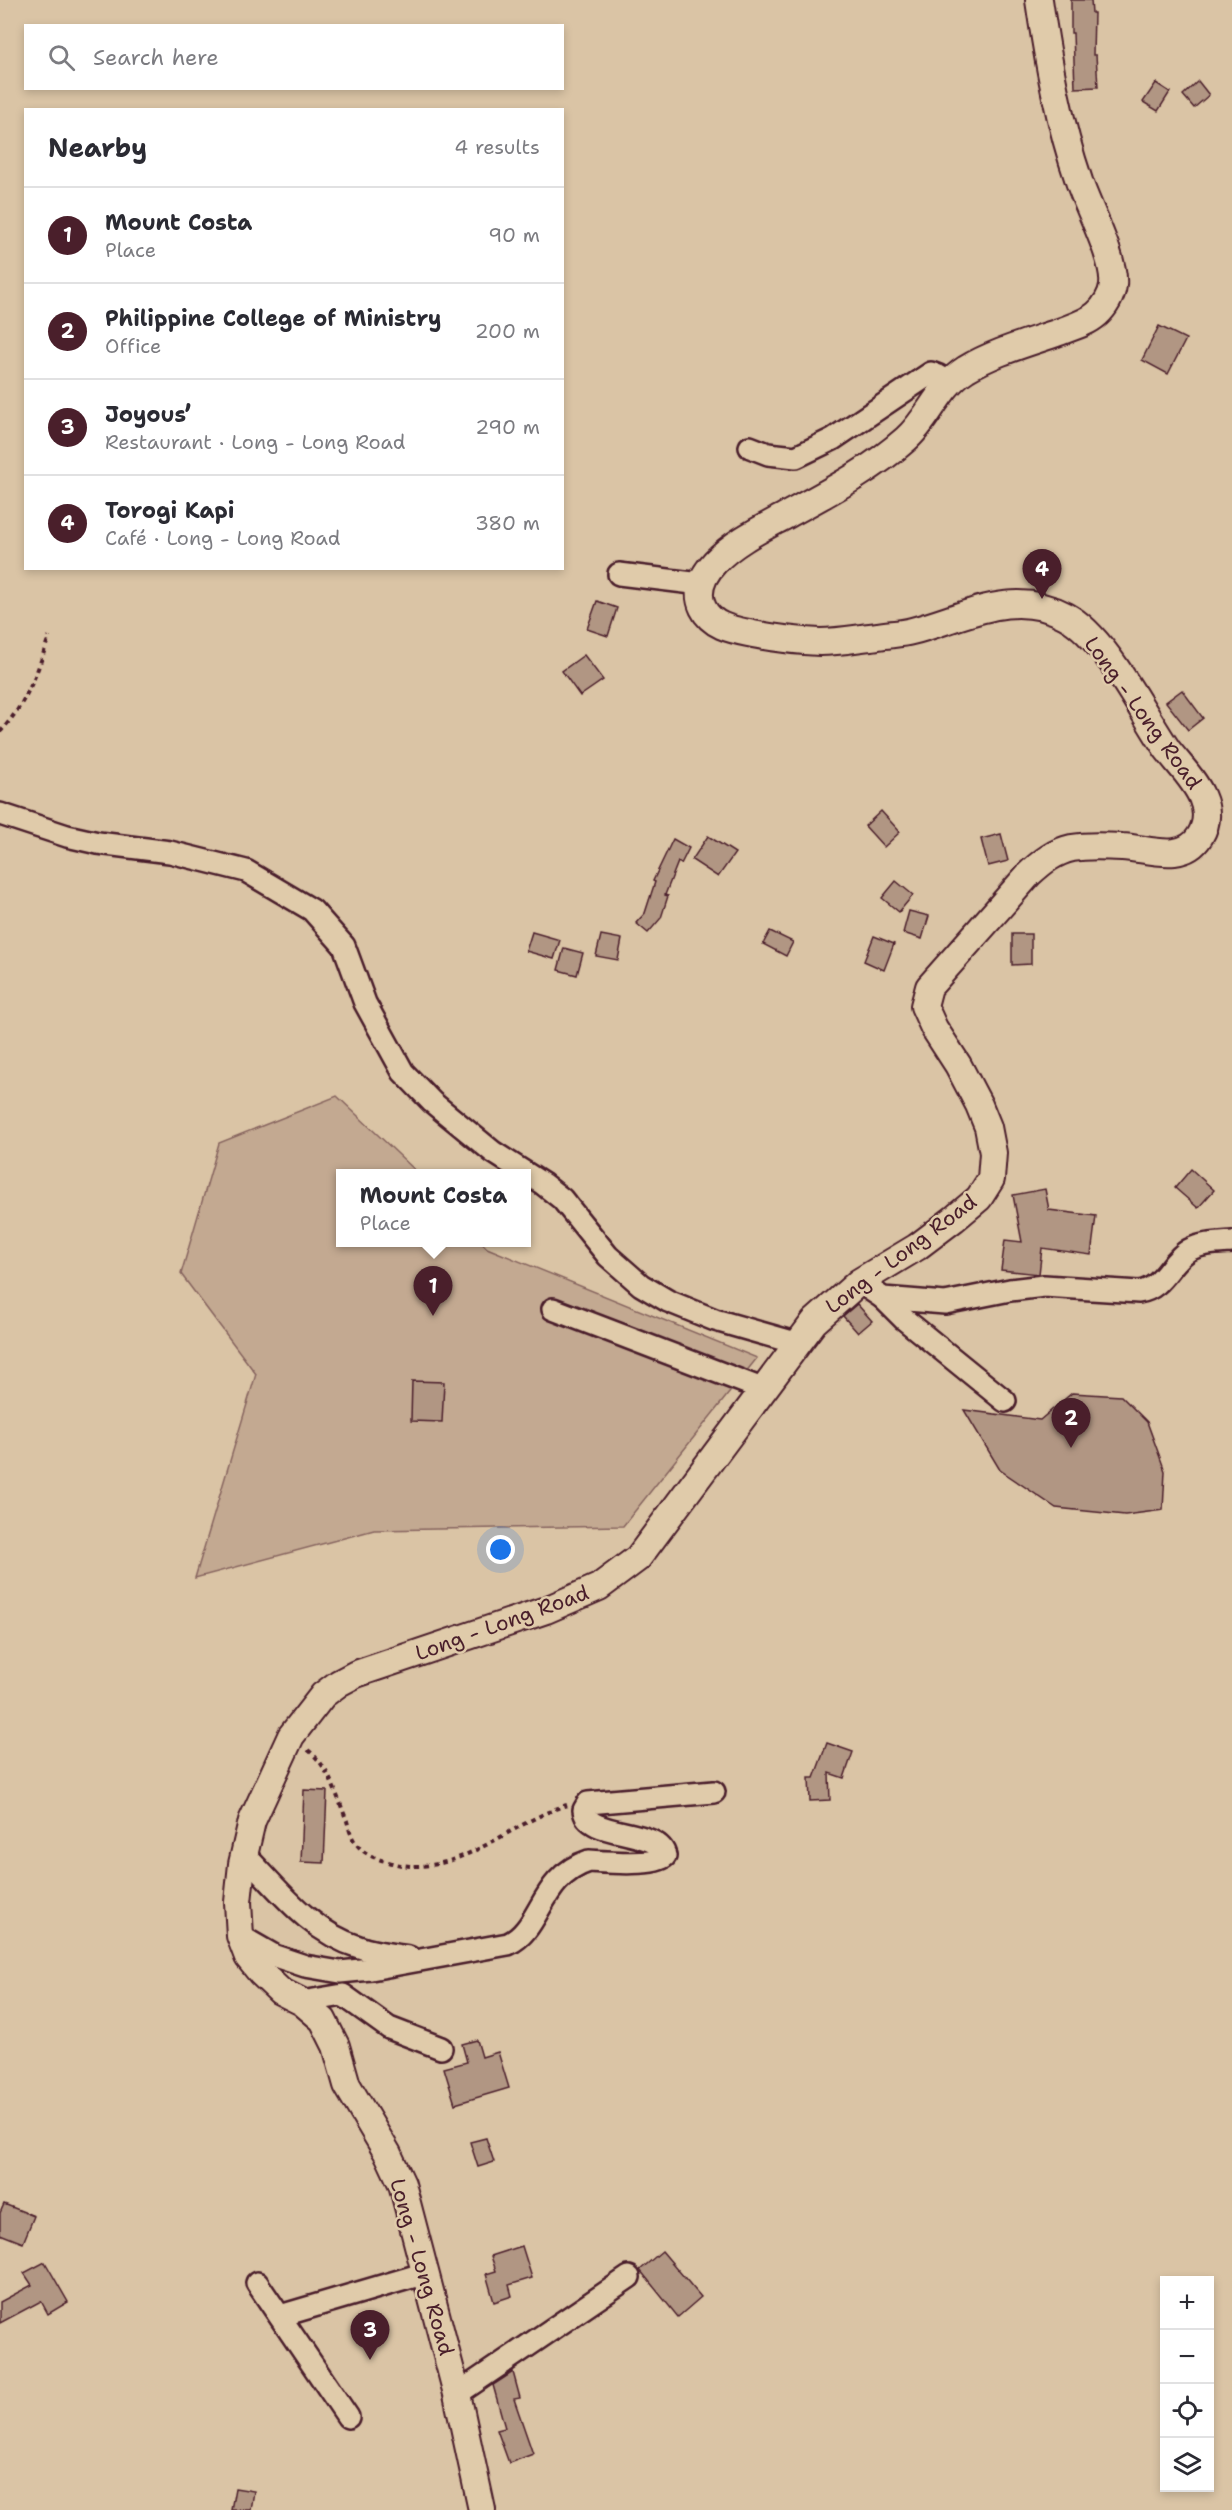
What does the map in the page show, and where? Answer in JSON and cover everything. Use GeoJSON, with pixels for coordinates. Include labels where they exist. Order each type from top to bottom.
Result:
{"type":"FeatureCollection","features":[{"type":"Feature","properties":{"kind":"main road"},"geometry":{"type":"LineString","coordinates":[[701,584],[716,561],[752,534],[873,466],[911,436],[945,386],[976,363],[1081,324],[1099,313],[1108,300],[1113,284],[1111,268],[1078,179],[1053,84],[1039,0]]}},
{"type":"Feature","properties":{"kind":"main road","name":"Long - Long Road"},"geometry":{"type":"LineString","coordinates":[[482,2510],[457,2394],[402,2184],[388,2154],[347,2085],[336,2046],[323,2020],[303,2002],[280,1991],[261,1973],[248,1957],[240,1936],[238,1902],[244,1855],[252,1821],[291,1736],[322,1695],[348,1679],[546,1610],[599,1587],[638,1558],[796,1343],[814,1322],[859,1282],[916,1247],[954,1219],[979,1198],[991,1179],[993,1153],[988,1128],[968,1084],[934,1028],[924,1006],[929,987],[1045,859],[1069,849],[1093,846],[1178,853],[1198,840],[1207,818],[1200,790],[1160,738],[1112,663],[1078,625],[1065,616],[1024,603],[997,605],[952,617],[910,632],[822,642],[765,636],[734,630],[715,623],[702,606],[699,596],[701,584]]}},
{"type":"Feature","properties":{"kind":"street"},"geometry":{"type":"LineString","coordinates":[[750,447],[768,454],[796,457],[833,440],[931,373],[939,376],[945,386]]}},
{"type":"Feature","properties":{"kind":"street"},"geometry":{"type":"LineString","coordinates":[[619,574],[701,584]]}},
{"type":"Feature","properties":{"kind":"street"},"geometry":{"type":"LineString","coordinates":[[0,814],[88,841],[170,852],[246,871],[312,910],[344,946],[365,1003],[403,1072],[432,1102],[493,1152],[520,1169]]}},
{"type":"Feature","properties":{"kind":"street"},"geometry":{"type":"LineString","coordinates":[[531,1176],[562,1199],[608,1256],[641,1285],[669,1301],[715,1320],[796,1343]]}},
{"type":"Feature","properties":{"kind":"street"},"geometry":{"type":"LineString","coordinates":[[883,1298],[945,1303],[1010,1290],[1044,1287],[1106,1292],[1148,1290],[1157,1285],[1189,1250],[1203,1245],[1232,1242]]}},
{"type":"Feature","properties":{"kind":"street"},"geometry":{"type":"LineString","coordinates":[[859,1282],[883,1298],[1005,1401]]}},
{"type":"Feature","properties":{"kind":"street"},"geometry":{"type":"LineString","coordinates":[[553,1309],[762,1389]]}},
{"type":"Feature","properties":{"kind":"street"},"geometry":{"type":"LineString","coordinates":[[240,1936],[275,1956],[305,1966],[340,1972],[371,1969],[498,1947],[518,1940],[524,1934],[548,1892],[562,1877],[580,1864],[590,1861],[649,1861],[662,1859],[665,1856],[664,1850],[656,1843],[604,1828],[589,1820],[584,1815],[588,1803],[714,1792]]}},
{"type":"Feature","properties":{"kind":"street"},"geometry":{"type":"LineString","coordinates":[[244,1855],[297,1911],[338,1939],[366,1949],[424,1959]]}},
{"type":"Feature","properties":{"kind":"street"},"geometry":{"type":"LineString","coordinates":[[303,2002],[343,1995],[389,2028],[441,2048]]}},
{"type":"Feature","properties":{"kind":"street"},"geometry":{"type":"LineString","coordinates":[[280,2316],[426,2273]]}},
{"type":"Feature","properties":{"kind":"street"},"geometry":{"type":"LineString","coordinates":[[457,2394],[629,2277]]}},
{"type":"Feature","properties":{"kind":"street"},"geometry":{"type":"LineString","coordinates":[[257,2283],[348,2417]]}},
{"type":"Feature","properties":{"kind":"path"},"geometry":{"type":"LineString","coordinates":[[0,732],[13,718],[35,680],[50,636]]}},
{"type":"Feature","properties":{"kind":"path"},"geometry":{"type":"LineString","coordinates":[[291,1736],[314,1754],[321,1763],[333,1786],[355,1842],[371,1857],[392,1864],[419,1866],[445,1862],[481,1849],[551,1809],[569,1804],[588,1803]]}},
{"type":"Feature","properties":{"kind":"shaded area"},"geometry":{"type":"Polygon","coordinates":[[[337,1096],[414,1169],[336,1169],[336,1247],[486,1247],[757,1358],[623,1526],[374,1530],[195,1578],[256,1374],[181,1274],[219,1143],[337,1096]]]}},
{"type":"Feature","properties":{"kind":"building"},"geometry":{"type":"Polygon","coordinates":[[[1071,0],[1091,0],[1092,13],[1094,13],[1093,55],[1096,55],[1098,87],[1075,88],[1071,0]]]}},
{"type":"Feature","properties":{"kind":"building"},"geometry":{"type":"Polygon","coordinates":[[[1198,81],[1209,95],[1194,108],[1183,95],[1198,81]]]}},
{"type":"Feature","properties":{"kind":"building"},"geometry":{"type":"Polygon","coordinates":[[[1156,83],[1170,92],[1158,111],[1143,102],[1156,83]]]}},
{"type":"Feature","properties":{"kind":"building"},"geometry":{"type":"Polygon","coordinates":[[[1159,326],[1186,339],[1168,374],[1142,360],[1159,326]]]}},
{"type":"Feature","properties":{"kind":"building"},"geometry":{"type":"Polygon","coordinates":[[[597,601],[617,608],[608,636],[587,629],[597,601]]]}},
{"type":"Feature","properties":{"kind":"building"},"geometry":{"type":"Polygon","coordinates":[[[584,655],[603,680],[580,696],[562,671],[584,655]]]}},
{"type":"Feature","properties":{"kind":"building"},"geometry":{"type":"Polygon","coordinates":[[[1182,690],[1203,718],[1188,730],[1166,702],[1182,690]]]}},
{"type":"Feature","properties":{"kind":"building"},"geometry":{"type":"Polygon","coordinates":[[[881,811],[900,832],[884,847],[865,826],[881,811]]]}},
{"type":"Feature","properties":{"kind":"building"},"geometry":{"type":"Polygon","coordinates":[[[1001,834],[1008,861],[988,866],[981,839],[1001,834]]]}},
{"type":"Feature","properties":{"kind":"building"},"geometry":{"type":"Polygon","coordinates":[[[708,836],[735,853],[718,877],[692,860],[708,836]]]}},
{"type":"Feature","properties":{"kind":"building"},"geometry":{"type":"Polygon","coordinates":[[[673,839],[689,848],[681,864],[678,862],[665,895],[668,896],[661,918],[648,933],[636,923],[645,913],[655,882],[653,881],[673,839]]]}},
{"type":"Feature","properties":{"kind":"building"},"geometry":{"type":"Polygon","coordinates":[[[896,881],[913,895],[899,912],[882,898],[896,881]]]}},
{"type":"Feature","properties":{"kind":"building"},"geometry":{"type":"Polygon","coordinates":[[[909,911],[929,916],[922,939],[903,933],[909,911]]]}},
{"type":"Feature","properties":{"kind":"building"},"geometry":{"type":"Polygon","coordinates":[[[770,931],[793,942],[786,956],[763,944],[770,931]]]}},
{"type":"Feature","properties":{"kind":"building"},"geometry":{"type":"Polygon","coordinates":[[[532,932],[560,940],[554,959],[526,951],[532,932]]]}},
{"type":"Feature","properties":{"kind":"building"},"geometry":{"type":"Polygon","coordinates":[[[1012,934],[1031,934],[1031,964],[1012,965],[1012,934]]]}},
{"type":"Feature","properties":{"kind":"building"},"geometry":{"type":"Polygon","coordinates":[[[601,935],[622,939],[618,960],[596,956],[601,935]]]}},
{"type":"Feature","properties":{"kind":"building"},"geometry":{"type":"Polygon","coordinates":[[[874,936],[894,944],[884,970],[864,961],[874,936]]]}},
{"type":"Feature","properties":{"kind":"building"},"geometry":{"type":"Polygon","coordinates":[[[564,948],[583,953],[577,975],[558,970],[564,948]]]}},
{"type":"Feature","properties":{"kind":"building"},"geometry":{"type":"Polygon","coordinates":[[[1191,1169],[1214,1190],[1198,1208],[1175,1188],[1191,1169]]]}},
{"type":"Feature","properties":{"kind":"building"},"geometry":{"type":"Polygon","coordinates":[[[1045,1189],[1049,1210],[1096,1216],[1091,1255],[1042,1248],[1039,1274],[1001,1270],[1005,1240],[1022,1242],[1013,1195],[1045,1189]]]}},
{"type":"Feature","properties":{"kind":"building"},"geometry":{"type":"Polygon","coordinates":[[[857,1304],[872,1321],[858,1333],[843,1316],[857,1304]]]}},
{"type":"Feature","properties":{"kind":"building"},"geometry":{"type":"Polygon","coordinates":[[[412,1381],[444,1382],[442,1422],[411,1421],[412,1381]]]}},
{"type":"Feature","properties":{"kind":"building"},"geometry":{"type":"Polygon","coordinates":[[[1072,1393],[1121,1396],[1147,1422],[1165,1471],[1163,1510],[1125,1515],[1056,1508],[1000,1470],[964,1410],[1040,1420],[1072,1393]]]}},
{"type":"Feature","properties":{"kind":"building"},"geometry":{"type":"Polygon","coordinates":[[[827,1743],[853,1752],[844,1778],[829,1773],[830,1800],[810,1801],[809,1778],[814,1778],[827,1743]]]}},
{"type":"Feature","properties":{"kind":"building"},"geometry":{"type":"Polygon","coordinates":[[[304,1790],[327,1791],[324,1863],[301,1862],[304,1790]]]}},
{"type":"Feature","properties":{"kind":"building"},"geometry":{"type":"Polygon","coordinates":[[[477,2040],[482,2057],[498,2052],[509,2088],[455,2104],[444,2068],[467,2062],[462,2044],[477,2040]]]}},
{"type":"Feature","properties":{"kind":"building"},"geometry":{"type":"Polygon","coordinates":[[[486,2138],[494,2162],[478,2167],[470,2142],[486,2138]]]}},
{"type":"Feature","properties":{"kind":"building"},"geometry":{"type":"Polygon","coordinates":[[[4,2204],[34,2216],[23,2243],[0,2234],[0,2213],[4,2204]]]}},
{"type":"Feature","properties":{"kind":"building"},"geometry":{"type":"Polygon","coordinates":[[[522,2246],[532,2278],[509,2285],[512,2296],[494,2302],[486,2274],[496,2271],[491,2256],[522,2246]]]}},
{"type":"Feature","properties":{"kind":"building"},"geometry":{"type":"Polygon","coordinates":[[[662,2251],[701,2297],[678,2317],[640,2270],[662,2251]]]}},
{"type":"Feature","properties":{"kind":"building"},"geometry":{"type":"Polygon","coordinates":[[[45,2262],[68,2302],[48,2314],[41,2301],[0,2323],[0,2302],[32,2285],[24,2273],[45,2262]]]}},
{"type":"Feature","properties":{"kind":"building"},"geometry":{"type":"Polygon","coordinates":[[[513,2372],[520,2398],[514,2399],[533,2454],[509,2463],[497,2430],[505,2428],[493,2385],[513,2372]]]}},
{"type":"Feature","properties":{"kind":"building"},"geometry":{"type":"Polygon","coordinates":[[[235,2488],[254,2491],[251,2510],[231,2510],[235,2488]]]}},
{"type":"Feature","properties":{"kind":"place","name":"Torogi Kapi"},"geometry":{"type":"Point","coordinates":[1042,599]}},
{"type":"Feature","properties":{"kind":"place","name":"Mount Costa"},"geometry":{"type":"Point","coordinates":[433,1316]}},
{"type":"Feature","properties":{"kind":"place","name":"Philippine College of Ministry"},"geometry":{"type":"Point","coordinates":[1071,1448]}},
{"type":"Feature","properties":{"kind":"place","name":"Joyous’"},"geometry":{"type":"Point","coordinates":[370,2360]}}]}
